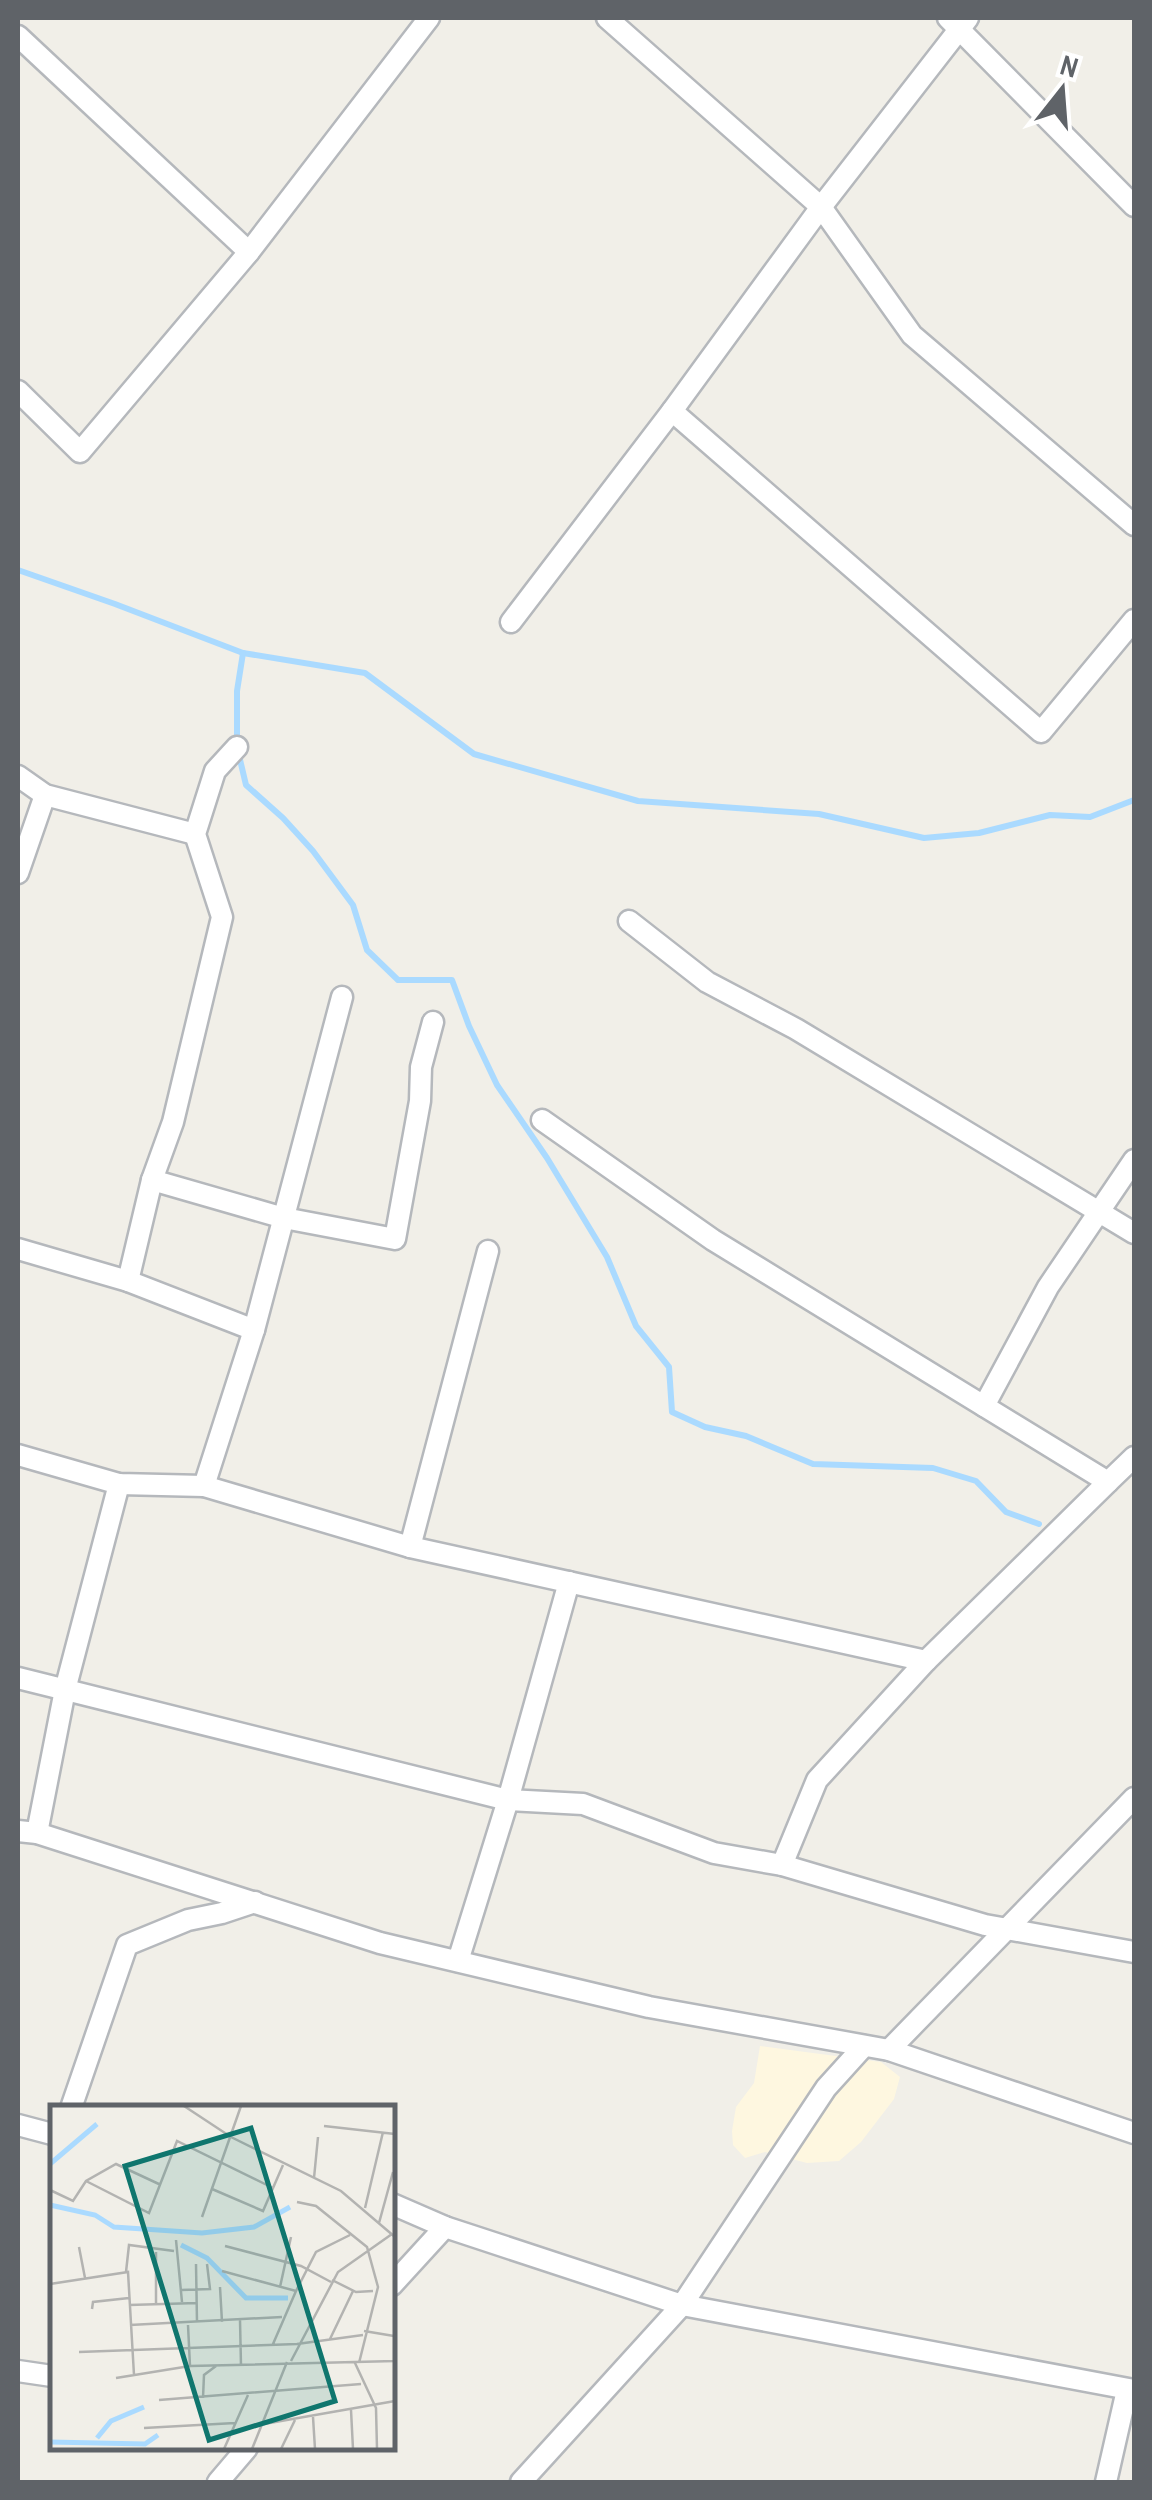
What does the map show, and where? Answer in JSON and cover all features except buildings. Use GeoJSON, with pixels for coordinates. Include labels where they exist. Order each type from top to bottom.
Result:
{"type":"FeatureCollection","features":[{"type":"Feature","properties":{"kind":"street"},"geometry":{"type":"LineString","coordinates":[[18,391],[80,452],[249,252],[429,18]]}},
{"type":"Feature","properties":{"kind":"street"},"geometry":{"type":"LineString","coordinates":[[607,18],[821,207],[912,335],[1134,525]]}},
{"type":"Feature","properties":{"kind":"street"},"geometry":{"type":"LineString","coordinates":[[511,622],[672,411],[958,22],[1134,206]]}},
{"type":"Feature","properties":{"kind":"street"},"geometry":{"type":"LineString","coordinates":[[18,36],[249,252]]}},
{"type":"Feature","properties":{"kind":"street"},"geometry":{"type":"LineString","coordinates":[[672,411],[1041,732],[1134,620]]}},
{"type":"Feature","properties":{"kind":"street"},"geometry":{"type":"LineString","coordinates":[[128,1281],[152,1180],[173,1122],[222,917],[196,834],[216,771],[237,747]]}},
{"type":"Feature","properties":{"kind":"street"},"geometry":{"type":"LineString","coordinates":[[18,776],[45,795],[196,834]]}},
{"type":"Feature","properties":{"kind":"street"},"geometry":{"type":"LineString","coordinates":[[18,872],[45,795]]}},
{"type":"Feature","properties":{"kind":"street"},"geometry":{"type":"LineString","coordinates":[[629,921],[707,982],[796,1029],[1134,1232]]}},
{"type":"Feature","properties":{"kind":"street"},"geometry":{"type":"LineString","coordinates":[[204,1486],[254,1330],[342,997]]}},
{"type":"Feature","properties":{"kind":"street"},"geometry":{"type":"LineString","coordinates":[[152,1180],[284,1218],[396,1239],[420,1101],[421,1067],[433,1022]]}},
{"type":"Feature","properties":{"kind":"street"},"geometry":{"type":"LineString","coordinates":[[542,1120],[713,1240],[1108,1482]]}},
{"type":"Feature","properties":{"kind":"street"},"geometry":{"type":"LineString","coordinates":[[984,1406],[1048,1287],[1134,1160]]}},
{"type":"Feature","properties":{"kind":"street"},"geometry":{"type":"LineString","coordinates":[[18,1249],[128,1281],[254,1330]]}},
{"type":"Feature","properties":{"kind":"street"},"geometry":{"type":"LineString","coordinates":[[410,1548],[488,1251]]}},
{"type":"Feature","properties":{"kind":"street"},"geometry":{"type":"LineString","coordinates":[[18,1455],[119,1484],[204,1486],[410,1548],[926,1661]]}},
{"type":"Feature","properties":{"kind":"street"},"geometry":{"type":"LineString","coordinates":[[782,1865],[817,1780],[926,1661],[1134,1457]]}},
{"type":"Feature","properties":{"kind":"street"},"geometry":{"type":"LineString","coordinates":[[119,1484],[27,1832],[380,1943],[649,2007],[889,2050],[1134,2134]]}},
{"type":"Feature","properties":{"kind":"street"},"geometry":{"type":"LineString","coordinates":[[458,1961],[508,1800],[568,1582]]}},
{"type":"Feature","properties":{"kind":"street"},"geometry":{"type":"LineString","coordinates":[[18,1678],[508,1800],[583,1804],[714,1853],[782,1865],[985,1925],[1134,1952]]}},
{"type":"Feature","properties":{"kind":"street"},"geometry":{"type":"LineString","coordinates":[[889,2050],[1134,1798]]}},
{"type":"Feature","properties":{"kind":"street"},"geometry":{"type":"LineString","coordinates":[[73,2105],[127,1945],[188,1920],[254,1902]]}},
{"type":"Feature","properties":{"kind":"street"},"geometry":{"type":"LineString","coordinates":[[521,2482],[682,2305],[826,2088],[864,2046]]}},
{"type":"Feature","properties":{"kind":"street"},"geometry":{"type":"LineString","coordinates":[[18,2125],[50,2133]]}},
{"type":"Feature","properties":{"kind":"street"},"geometry":{"type":"LineString","coordinates":[[395,2205],[446,2227],[682,2305],[1131,2390],[1106,2482]]}},
{"type":"Feature","properties":{"kind":"street"},"geometry":{"type":"LineString","coordinates":[[395,2283],[446,2227]]}},
{"type":"Feature","properties":{"kind":"street"},"geometry":{"type":"LineString","coordinates":[[18,2371],[50,2376]]}},
{"type":"Feature","properties":{"kind":"street"},"geometry":{"type":"LineString","coordinates":[[218,2482],[245,2450]]}},
{"type":"Feature","properties":{"kind":"shaded area"},"geometry":{"type":"Polygon","coordinates":[[[760,2046],[881,2062],[900,2077],[894,2099],[861,2142],[839,2161],[807,2163],[765,2152],[745,2158],[733,2145],[732,2131],[736,2107],[754,2083],[760,2046]]]}},
{"type":"Feature","properties":{"kind":"waterway"},"geometry":{"type":"LineString","coordinates":[[18,570],[243,653],[365,673],[474,754],[638,801],[819,814],[924,838],[979,833],[1050,815],[1090,817],[1134,800]]}},
{"type":"Feature","properties":{"kind":"waterway"},"geometry":{"type":"LineString","coordinates":[[243,653],[237,691],[237,747],[246,785],[313,851],[353,905],[367,950],[398,980],[452,980],[497,1085],[607,1257],[636,1326],[669,1367],[672,1412],[705,1427],[746,1436],[813,1464],[933,1468],[976,1481],[1006,1512],[1039,1524]]}}]}
